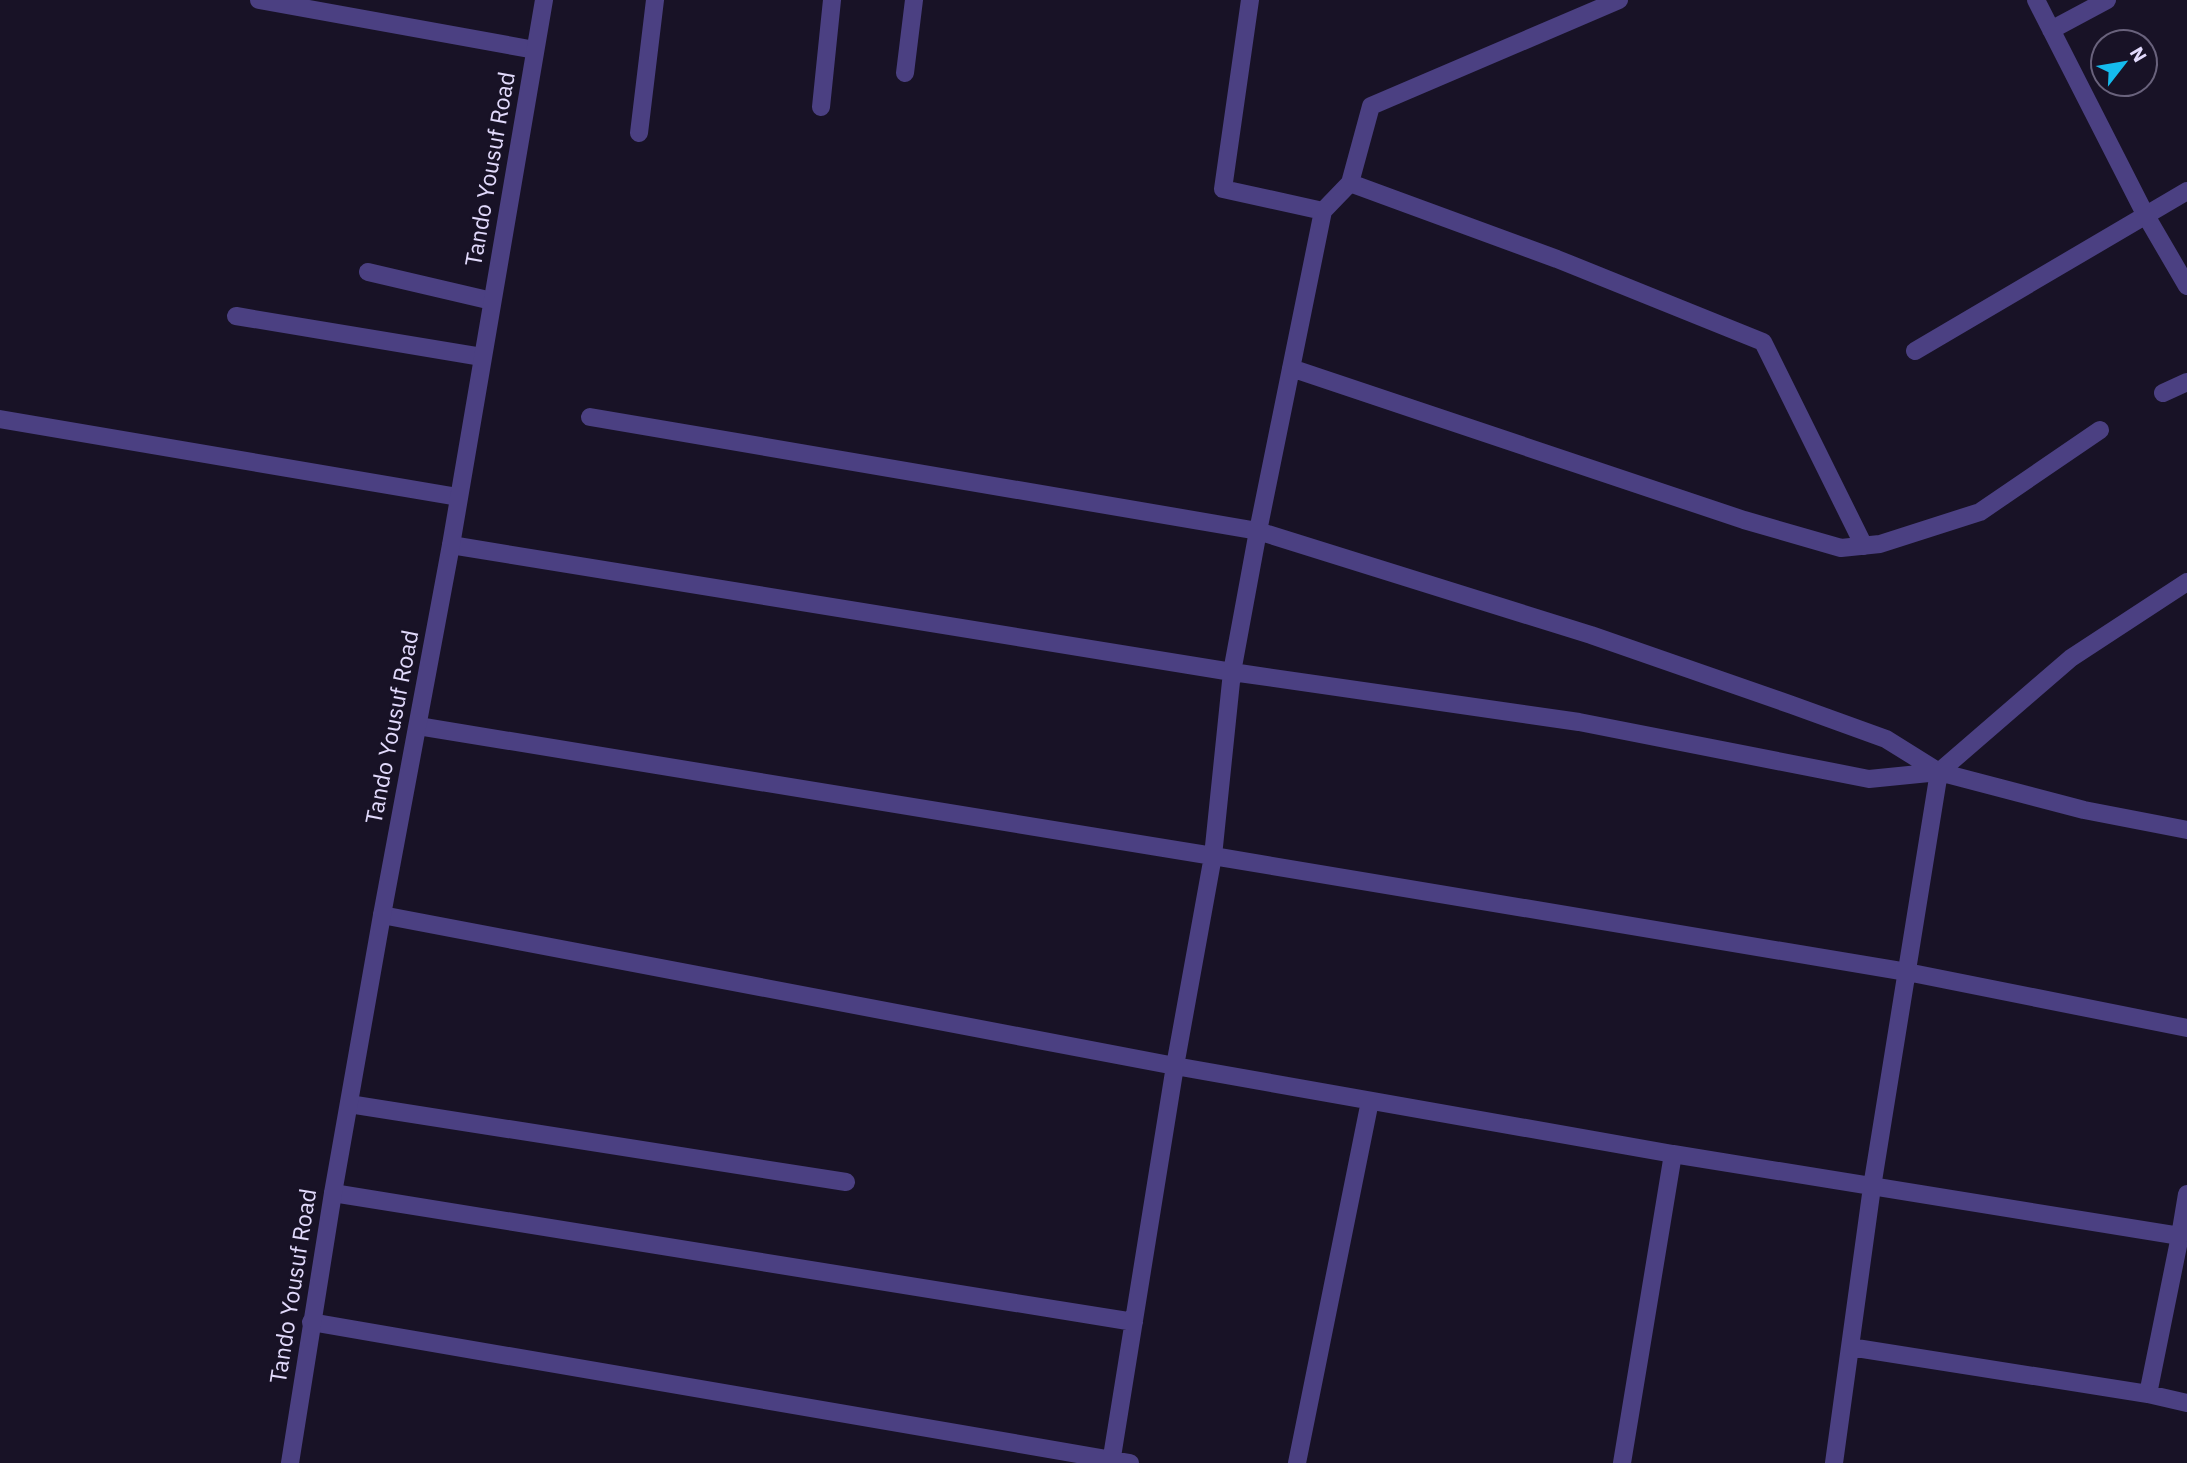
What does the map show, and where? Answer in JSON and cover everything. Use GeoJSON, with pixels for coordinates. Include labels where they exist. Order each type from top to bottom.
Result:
{"type":"FeatureCollection","features":[{"type":"Feature","properties":{"kind":"street"},"geometry":{"type":"LineString","coordinates":[[259,0],[535,50]]}},
{"type":"Feature","properties":{"kind":"street","name":"Tando Yousuf Road"},"geometry":{"type":"LineString","coordinates":[[290,1463],[333,1193],[451,545],[544,0]]}},
{"type":"Feature","properties":{"kind":"street"},"geometry":{"type":"LineString","coordinates":[[639,133],[655,0]]}},
{"type":"Feature","properties":{"kind":"street"},"geometry":{"type":"LineString","coordinates":[[821,107],[832,0]]}},
{"type":"Feature","properties":{"kind":"street"},"geometry":{"type":"LineString","coordinates":[[905,73],[914,0]]}},
{"type":"Feature","properties":{"kind":"street"},"geometry":{"type":"LineString","coordinates":[[1251,0],[1223,189],[1323,211]]}},
{"type":"Feature","properties":{"kind":"street"},"geometry":{"type":"LineString","coordinates":[[1111,1462],[1175,1066],[1213,856],[1233,672],[1258,531],[1323,211],[1350,183],[1371,107],[1619,0]]}},
{"type":"Feature","properties":{"kind":"street"},"geometry":{"type":"LineString","coordinates":[[2036,0],[2145,214],[2187,286]]}},
{"type":"Feature","properties":{"kind":"street"},"geometry":{"type":"LineString","coordinates":[[2051,30],[2107,0]]}},
{"type":"Feature","properties":{"kind":"street"},"geometry":{"type":"LineString","coordinates":[[1350,183],[1557,259],[1763,342],[1864,545]]}},
{"type":"Feature","properties":{"kind":"street"},"geometry":{"type":"LineString","coordinates":[[1915,351],[2187,191]]}},
{"type":"Feature","properties":{"kind":"street"},"geometry":{"type":"LineString","coordinates":[[368,272],[492,301]]}},
{"type":"Feature","properties":{"kind":"street"},"geometry":{"type":"LineString","coordinates":[[236,316],[482,357]]}},
{"type":"Feature","properties":{"kind":"street"},"geometry":{"type":"LineString","coordinates":[[1291,368],[1744,520],[1841,548],[1880,544],[1980,512],[2100,430]]}},
{"type":"Feature","properties":{"kind":"street"},"geometry":{"type":"LineString","coordinates":[[2163,393],[2187,382]]}},
{"type":"Feature","properties":{"kind":"street"},"geometry":{"type":"LineString","coordinates":[[590,417],[1258,531],[1591,635],[1780,701],[1886,739],[1939,772],[2084,810],[2187,830]]}},
{"type":"Feature","properties":{"kind":"street"},"geometry":{"type":"LineString","coordinates":[[0,419],[458,498]]}},
{"type":"Feature","properties":{"kind":"street"},"geometry":{"type":"LineString","coordinates":[[451,545],[1233,672],[1578,722],[1869,779],[1939,772],[2071,658],[2187,582]]}},
{"type":"Feature","properties":{"kind":"street"},"geometry":{"type":"LineString","coordinates":[[418,726],[1907,972],[2187,1028]]}},
{"type":"Feature","properties":{"kind":"street"},"geometry":{"type":"LineString","coordinates":[[1834,1463],[1872,1187],[1939,772]]}},
{"type":"Feature","properties":{"kind":"street"},"geometry":{"type":"LineString","coordinates":[[382,915],[1370,1101],[1674,1154],[2180,1236]]}},
{"type":"Feature","properties":{"kind":"street"},"geometry":{"type":"LineString","coordinates":[[1297,1463],[1370,1101]]}},
{"type":"Feature","properties":{"kind":"street"},"geometry":{"type":"LineString","coordinates":[[349,1104],[846,1182]]}},
{"type":"Feature","properties":{"kind":"street"},"geometry":{"type":"LineString","coordinates":[[1622,1463],[1674,1154]]}},
{"type":"Feature","properties":{"kind":"street"},"geometry":{"type":"LineString","coordinates":[[333,1193],[1134,1322]]}},
{"type":"Feature","properties":{"kind":"street"},"geometry":{"type":"LineString","coordinates":[[2148,1394],[2187,1194]]}},
{"type":"Feature","properties":{"kind":"street"},"geometry":{"type":"LineString","coordinates":[[311,1322],[1111,1462],[1130,1463]]}},
{"type":"Feature","properties":{"kind":"street"},"geometry":{"type":"LineString","coordinates":[[1850,1346],[2148,1394],[2187,1403]]}}]}
